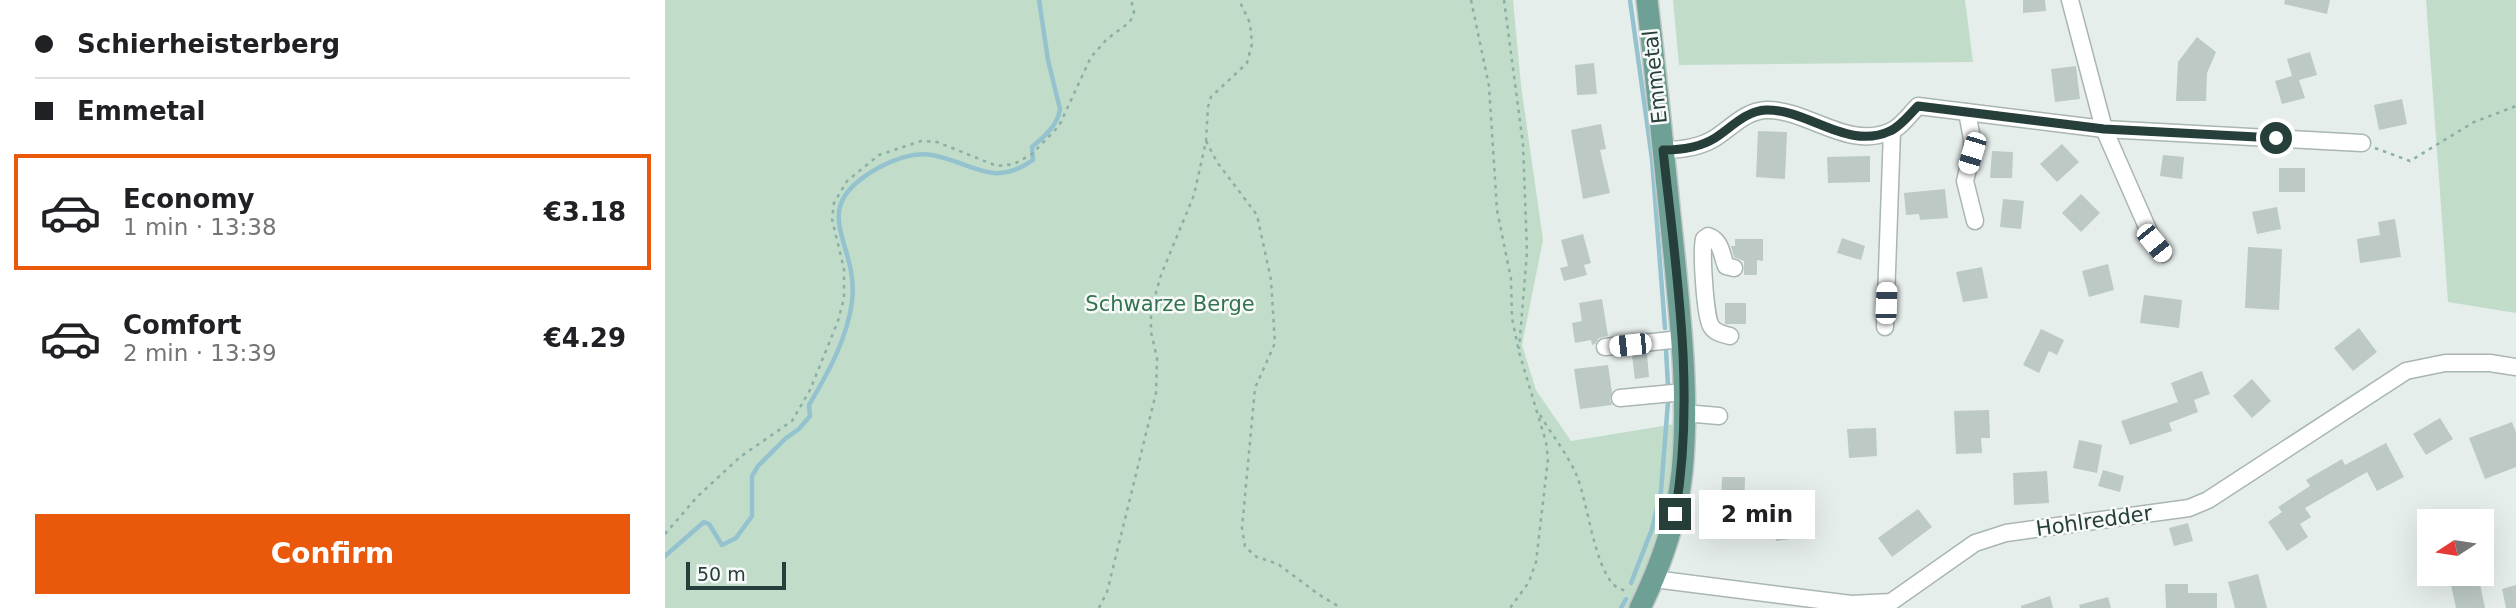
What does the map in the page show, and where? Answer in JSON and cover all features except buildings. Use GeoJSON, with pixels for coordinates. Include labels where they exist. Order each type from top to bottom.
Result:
{"type":"FeatureCollection","features":[{"type":"Feature","properties":{"kind":"main road","name":"Emmetal"},"geometry":{"type":"LineString","coordinates":[[1642,604],[1665,553],[1677,503],[1682,472],[1684,402],[1676,277],[1647,0]]}},
{"type":"Feature","properties":{"kind":"street"},"geometry":{"type":"LineString","coordinates":[[2070,0],[2104,129],[2154,243],[2163,254]]}},
{"type":"Feature","properties":{"kind":"street"},"geometry":{"type":"LineString","coordinates":[[1663,150],[1701,145],[1752,113],[1767,110],[1815,122],[1844,134],[1875,136],[1892,131],[1918,106],[2104,129],[2362,143]]}},
{"type":"Feature","properties":{"kind":"street"},"geometry":{"type":"LineString","coordinates":[[1967,112],[1972,153],[1965,181],[1975,221]]}},
{"type":"Feature","properties":{"kind":"street"},"geometry":{"type":"LineString","coordinates":[[1885,327],[1892,131]]}},
{"type":"Feature","properties":{"kind":"street"},"geometry":{"type":"LineString","coordinates":[[1730,336],[1711,326],[1703,278],[1704,239],[1708,236],[1715,240],[1721,248],[1726,266],[1734,268]]}},
{"type":"Feature","properties":{"kind":"street"},"geometry":{"type":"LineString","coordinates":[[1676,277],[1703,278]]}},
{"type":"Feature","properties":{"kind":"street"},"geometry":{"type":"LineString","coordinates":[[1605,347],[1681,339]]}},
{"type":"Feature","properties":{"kind":"street","name":"Hohlredder"},"geometry":{"type":"LineString","coordinates":[[1654,579],[1851,604],[1891,603],[1975,542],[2006,533],[2189,508],[2208,500],[2406,371],[2445,363],[2490,363],[2516,367]]}},
{"type":"Feature","properties":{"kind":"street"},"geometry":{"type":"LineString","coordinates":[[1620,398],[1684,402],[1719,416]]}},
{"type":"Feature","properties":{"kind":"path"},"geometry":{"type":"LineString","coordinates":[[665,534],[697,497],[740,457],[792,421],[810,390],[838,321],[843,298],[844,269],[832,219],[834,203],[847,181],[879,155],[921,141],[937,142],[997,166],[1014,164],[1032,154],[1059,126],[1091,57],[1107,39],[1130,22],[1134,12],[1131,0]]}},
{"type":"Feature","properties":{"kind":"path"},"geometry":{"type":"LineString","coordinates":[[1098,608],[1107,592],[1156,393],[1157,358],[1151,332],[1151,310],[1161,275],[1194,195],[1206,141],[1211,97],[1247,63],[1252,44],[1250,23],[1239,0]]}},
{"type":"Feature","properties":{"kind":"path"},"geometry":{"type":"LineString","coordinates":[[1471,0],[1489,86],[1497,210],[1511,279],[1512,318],[1519,352],[1546,442],[1548,459],[1536,562],[1529,582],[1510,608]]}},
{"type":"Feature","properties":{"kind":"path"},"geometry":{"type":"LineString","coordinates":[[1504,0],[1523,144],[1527,252],[1519,352]]}},
{"type":"Feature","properties":{"kind":"path"},"geometry":{"type":"LineString","coordinates":[[2362,143],[2410,161],[2474,122],[2516,106]]}},
{"type":"Feature","properties":{"kind":"path"},"geometry":{"type":"LineString","coordinates":[[1206,141],[1217,162],[1257,215],[1271,280],[1275,343],[1255,387],[1242,528],[1245,547],[1257,557],[1277,564],[1341,608]]}},
{"type":"Feature","properties":{"kind":"path"},"geometry":{"type":"LineString","coordinates":[[1536,410],[1576,474],[1596,545],[1608,576],[1619,588],[1642,604]]}},
{"type":"Feature","properties":{"kind":"green space","name":"Schwarze Berge"},"geometry":{"type":"Polygon","coordinates":[[[665,0],[1513,0],[1521,85],[1543,240],[1522,345],[1536,390],[1571,441],[1675,424],[1669,489],[1658,542],[1630,608],[665,608],[665,0]]]}},
{"type":"Feature","properties":{"kind":"green space"},"geometry":{"type":"Polygon","coordinates":[[[1673,0],[1965,0],[1973,62],[1679,65],[1673,0]]]}},
{"type":"Feature","properties":{"kind":"green space"},"geometry":{"type":"Polygon","coordinates":[[[2426,0],[2516,0],[2516,313],[2448,302],[2426,0]]]}},
{"type":"Feature","properties":{"kind":"waterway"},"geometry":{"type":"LineString","coordinates":[[665,556],[704,522],[709,524],[722,545],[736,538],[752,516],[752,476],[758,466],[810,416],[809,405],[836,355],[852,302],[852,280],[839,212],[844,197],[857,182],[886,164],[919,154],[946,158],[994,173],[1019,168],[1033,160],[1032,147],[1046,135],[1060,109],[1048,60],[1039,0]]}},
{"type":"Feature","properties":{"kind":"waterway"},"geometry":{"type":"LineString","coordinates":[[1630,0],[1652,159],[1665,328]]}},
{"type":"Feature","properties":{"kind":"waterway"},"geometry":{"type":"LineString","coordinates":[[1666,350],[1668,385]]}},
{"type":"Feature","properties":{"kind":"waterway"},"geometry":{"type":"LineString","coordinates":[[1631,583],[1652,529],[1661,491],[1668,402]]}},
{"type":"Feature","properties":{"kind":"waterway"},"geometry":{"type":"LineString","coordinates":[[1621,608],[1626,599]]}},
{"type":"Feature","properties":{"kind":"route"},"geometry":{"type":"LineString","coordinates":[[1675,514],[1682,472],[1685,413],[1677,284],[1663,150],[1701,145],[1740,119],[1767,110],[1815,122],[1844,134],[1875,136],[1892,131],[1918,106],[2104,129],[2276,138]]}}]}
